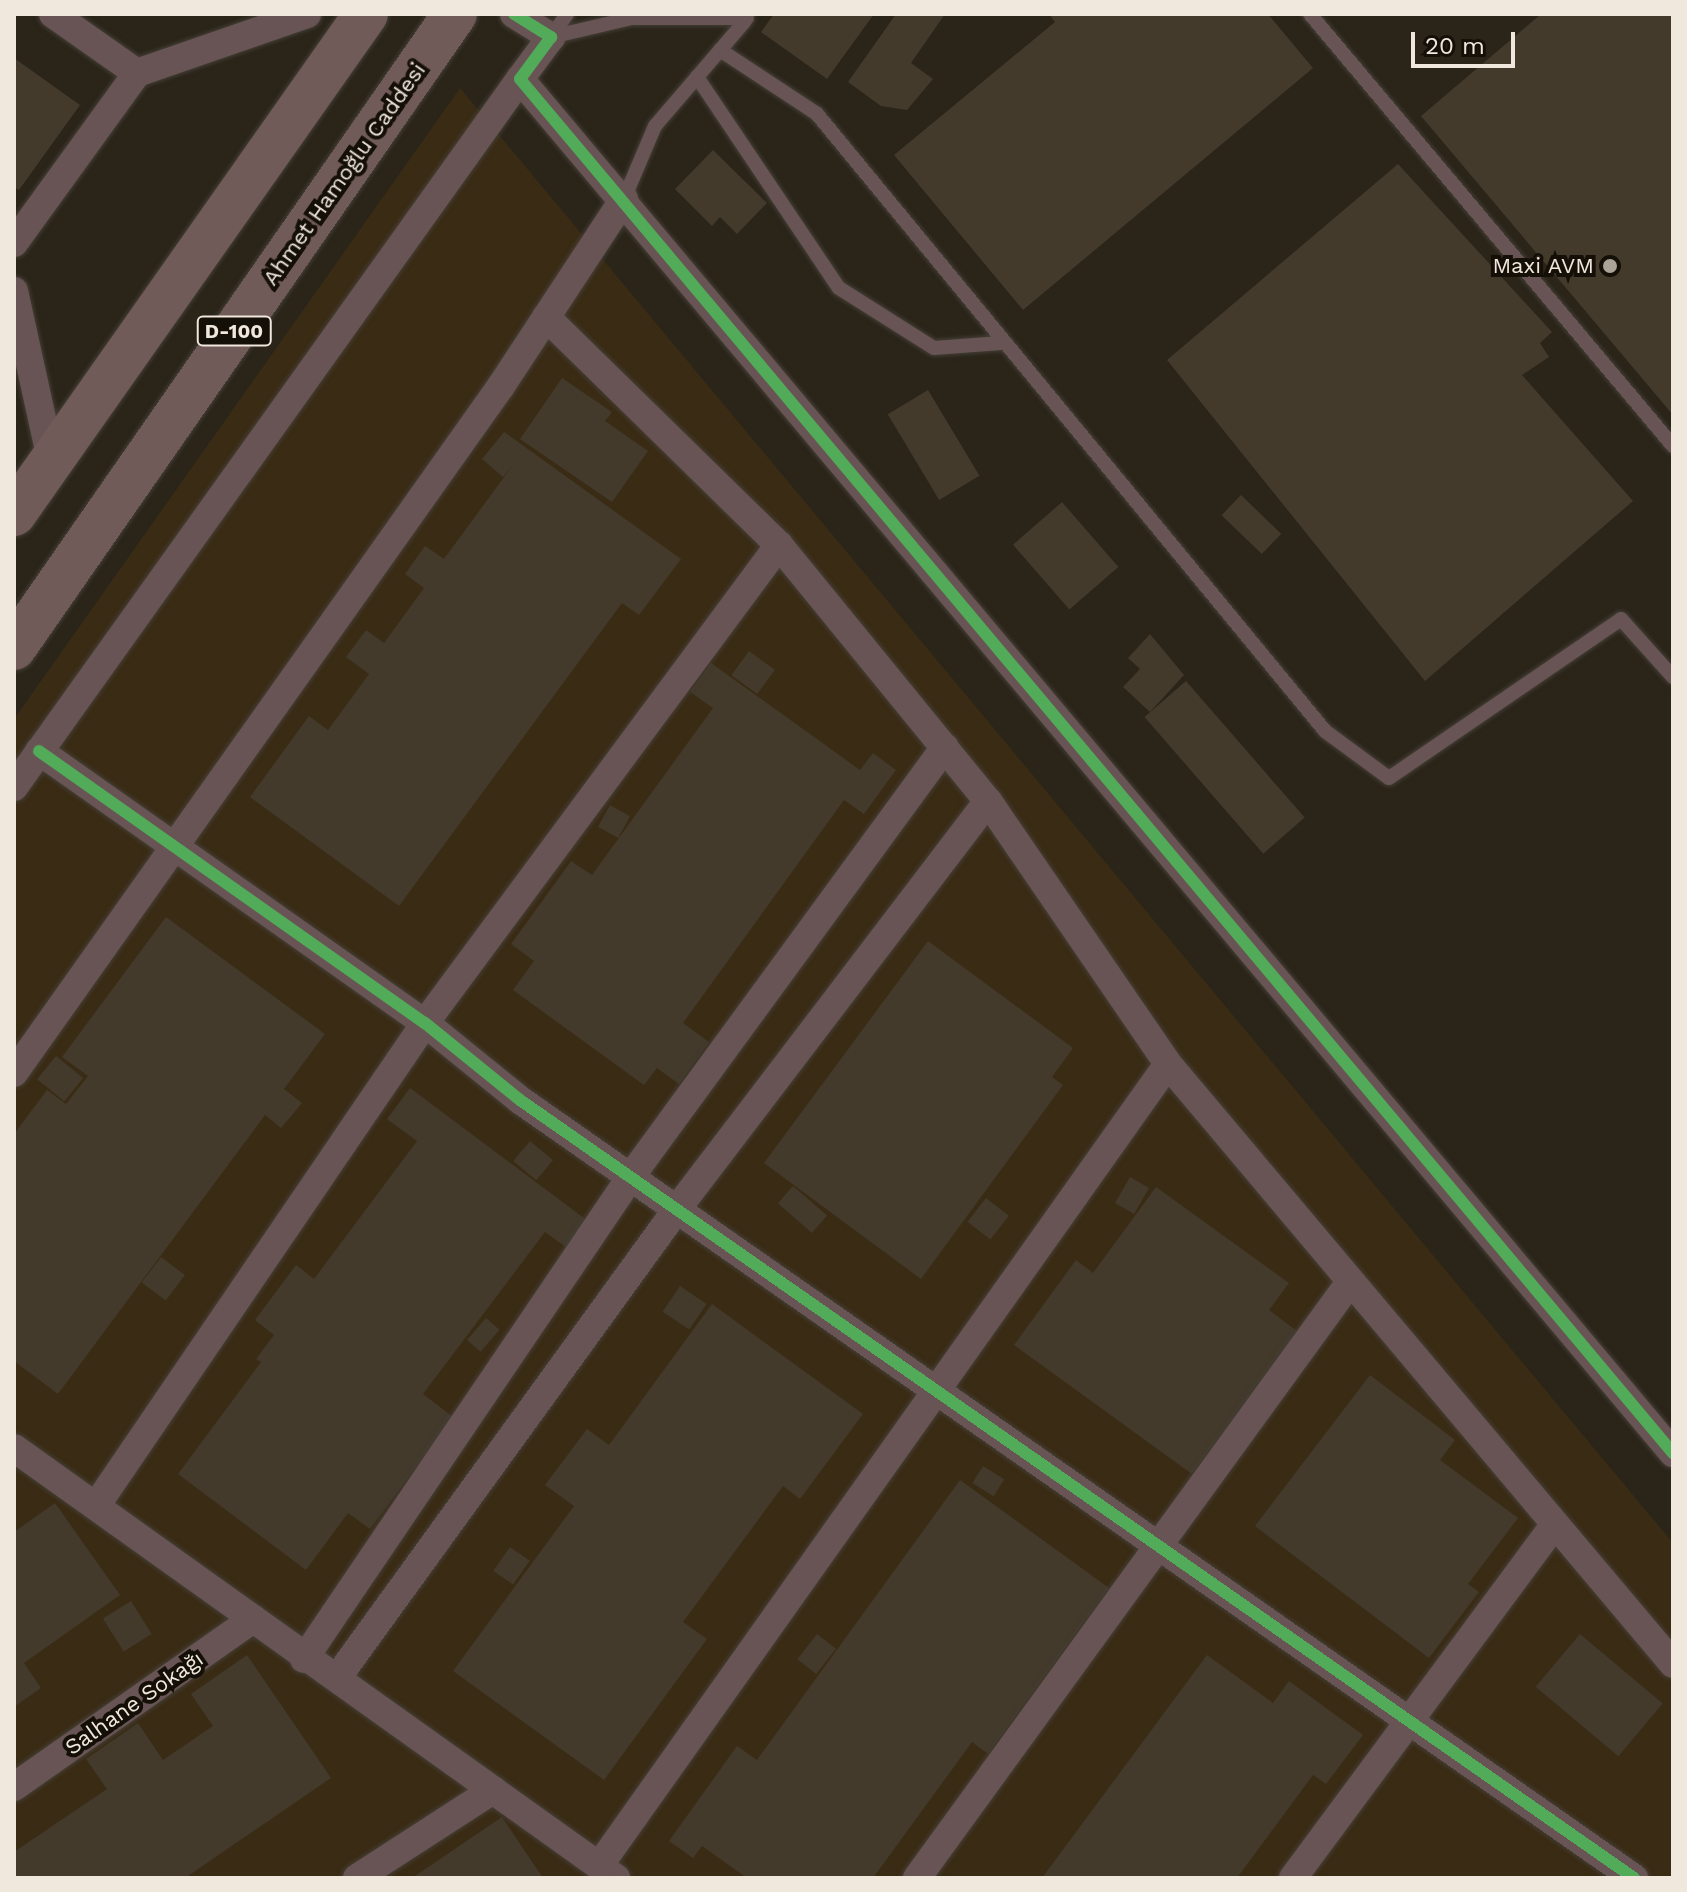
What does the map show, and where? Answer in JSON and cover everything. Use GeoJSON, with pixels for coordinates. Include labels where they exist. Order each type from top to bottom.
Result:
{"type":"FeatureCollection","features":[{"type":"Feature","properties":{"kind":"highway"},"geometry":{"type":"LineString","coordinates":[[14,514],[366,14]]}},
{"type":"Feature","properties":{"kind":"highway","name":"Ahmet Hamoğlu Caddesi"},"geometry":{"type":"LineString","coordinates":[[14,648],[455,14]]}},
{"type":"Feature","properties":{"kind":"street"},"geometry":{"type":"LineString","coordinates":[[53,14],[137,73]]}},
{"type":"Feature","properties":{"kind":"street"},"geometry":{"type":"LineString","coordinates":[[14,243],[137,73],[307,14]]}},
{"type":"Feature","properties":{"kind":"street"},"geometry":{"type":"LineString","coordinates":[[14,787],[559,26],[514,14]]}},
{"type":"Feature","properties":{"kind":"street"},"geometry":{"type":"LineString","coordinates":[[520,79],[624,199],[1673,1453]]}},
{"type":"Feature","properties":{"kind":"street"},"geometry":{"type":"LineString","coordinates":[[14,1073],[546,317],[624,199]]}},
{"type":"Feature","properties":{"kind":"street"},"geometry":{"type":"LineString","coordinates":[[14,291],[51,459]]}},
{"type":"Feature","properties":{"kind":"street"},"geometry":{"type":"LineString","coordinates":[[546,317],[779,545],[988,801],[1168,1064],[1553,1527],[1673,1664]]}},
{"type":"Feature","properties":{"kind":"street"},"geometry":{"type":"LineString","coordinates":[[96,1506],[425,1023],[779,545]]}},
{"type":"Feature","properties":{"kind":"street"},"geometry":{"type":"LineString","coordinates":[[304,1659],[632,1175],[945,747]]}},
{"type":"Feature","properties":{"kind":"street"},"geometry":{"type":"LineString","coordinates":[[39,751],[425,1023],[677,1209],[1626,1876]]}},
{"type":"Feature","properties":{"kind":"street"},"geometry":{"type":"LineString","coordinates":[[337,1678],[677,1209],[988,801]]}},
{"type":"Feature","properties":{"kind":"street"},"geometry":{"type":"LineString","coordinates":[[14,1448],[304,1659],[337,1678],[607,1872],[936,1391],[1168,1064]]}},
{"type":"Feature","properties":{"kind":"street"},"geometry":{"type":"LineString","coordinates":[[917,1878],[1156,1544],[1350,1282]]}},
{"type":"Feature","properties":{"kind":"street"},"geometry":{"type":"LineString","coordinates":[[1293,1878],[1553,1527]]}},
{"type":"Feature","properties":{"kind":"street","name":"Salhane Sokağı"},"geometry":{"type":"LineString","coordinates":[[14,1787],[253,1619]]}},
{"type":"Feature","properties":{"kind":"street"},"geometry":{"type":"LineString","coordinates":[[357,1878],[493,1790]]}},
{"type":"Feature","properties":{"kind":"lane"},"geometry":{"type":"LineString","coordinates":[[1310,14],[1673,446]]}},
{"type":"Feature","properties":{"kind":"lane"},"geometry":{"type":"LineString","coordinates":[[559,26],[632,18],[747,17]]}},
{"type":"Feature","properties":{"kind":"lane"},"geometry":{"type":"LineString","coordinates":[[624,199],[655,126],[747,17]]}},
{"type":"Feature","properties":{"kind":"lane"},"geometry":{"type":"LineString","coordinates":[[720,50],[817,114],[1001,343],[1325,731],[1389,778],[1621,619],[1673,677]]}},
{"type":"Feature","properties":{"kind":"lane"},"geometry":{"type":"LineString","coordinates":[[697,77],[839,288],[934,348],[1001,343]]}},
{"type":"Feature","properties":{"kind":"shaded area"},"geometry":{"type":"Polygon","coordinates":[[[460,88],[1673,1543],[1673,1878],[14,1878],[14,719],[460,88]]]}},
{"type":"Feature","properties":{"kind":"building"},"geometry":{"type":"Polygon","coordinates":[[[774,14],[874,14],[827,79],[761,32],[774,14]]]}},
{"type":"Feature","properties":{"kind":"building"},"geometry":{"type":"Polygon","coordinates":[[[896,14],[945,14],[911,63],[933,79],[907,110],[881,106],[848,82],[896,14]]]}},
{"type":"Feature","properties":{"kind":"building"},"geometry":{"type":"Polygon","coordinates":[[[1049,14],[1268,14],[1313,68],[1023,310],[894,155],[1055,22],[1049,14]]]}},
{"type":"Feature","properties":{"kind":"building","name":"Maxi AVM"},"geometry":{"type":"Polygon","coordinates":[[[1541,14],[1673,14],[1673,415],[1421,116],[1541,14]]]}},
{"type":"Feature","properties":{"kind":"building"},"geometry":{"type":"Polygon","coordinates":[[[14,58],[80,105],[19,190],[14,187],[14,58]]]}},
{"type":"Feature","properties":{"kind":"building"},"geometry":{"type":"Polygon","coordinates":[[[713,150],[767,203],[737,234],[720,217],[712,226],[675,189],[713,150]]]}},
{"type":"Feature","properties":{"kind":"building"},"geometry":{"type":"Polygon","coordinates":[[[1398,164],[1552,332],[1540,343],[1549,357],[1522,375],[1633,501],[1425,681],[1167,360],[1398,164]]]}},
{"type":"Feature","properties":{"kind":"building"},"geometry":{"type":"Polygon","coordinates":[[[562,378],[612,412],[605,421],[648,451],[612,502],[520,439],[562,378]]]}},
{"type":"Feature","properties":{"kind":"building"},"geometry":{"type":"Polygon","coordinates":[[[928,390],[980,476],[939,500],[888,414],[928,390]]]}},
{"type":"Feature","properties":{"kind":"building"},"geometry":{"type":"Polygon","coordinates":[[[504,432],[681,559],[639,615],[622,603],[399,906],[250,797],[309,716],[328,730],[369,674],[346,657],[366,630],[384,643],[424,588],[405,574],[425,546],[444,559],[513,465],[503,477],[482,459],[504,432]]]}},
{"type":"Feature","properties":{"kind":"building"},"geometry":{"type":"Polygon","coordinates":[[[1241,495],[1281,534],[1262,554],[1222,515],[1241,495]]]}},
{"type":"Feature","properties":{"kind":"building"},"geometry":{"type":"Polygon","coordinates":[[[1062,502],[1118,567],[1069,610],[1013,545],[1062,502]]]}},
{"type":"Feature","properties":{"kind":"building"},"geometry":{"type":"Polygon","coordinates":[[[1150,634],[1184,675],[1150,712],[1123,687],[1140,669],[1128,658],[1150,634]]]}},
{"type":"Feature","properties":{"kind":"building"},"geometry":{"type":"Polygon","coordinates":[[[749,651],[775,670],[757,694],[731,675],[749,651]]]}},
{"type":"Feature","properties":{"kind":"building"},"geometry":{"type":"Polygon","coordinates":[[[711,663],[860,770],[873,753],[896,770],[864,814],[844,800],[683,1023],[709,1042],[679,1084],[657,1068],[644,1085],[513,990],[534,961],[511,944],[571,861],[592,875],[713,708],[690,692],[711,663]]]}},
{"type":"Feature","properties":{"kind":"building"},"geometry":{"type":"Polygon","coordinates":[[[1186,681],[1305,818],[1263,854],[1144,717],[1186,681]]]}},
{"type":"Feature","properties":{"kind":"building"},"geometry":{"type":"Polygon","coordinates":[[[610,805],[630,816],[618,838],[598,827],[610,805]]]}},
{"type":"Feature","properties":{"kind":"building"},"geometry":{"type":"Polygon","coordinates":[[[166,917],[325,1034],[284,1089],[302,1103],[281,1128],[265,1115],[58,1394],[14,1361],[14,1134],[47,1090],[66,1104],[88,1076],[62,1057],[166,917]]]}},
{"type":"Feature","properties":{"kind":"building"},"geometry":{"type":"Polygon","coordinates":[[[928,941],[1073,1048],[1052,1077],[1063,1085],[921,1279],[764,1163],[928,941]]]}},
{"type":"Feature","properties":{"kind":"building"},"geometry":{"type":"Polygon","coordinates":[[[56,1056],[83,1078],[64,1101],[37,1079],[56,1056]]]}},
{"type":"Feature","properties":{"kind":"building"},"geometry":{"type":"Polygon","coordinates":[[[410,1088],[588,1221],[567,1248],[545,1232],[423,1394],[453,1417],[370,1529],[348,1513],[306,1570],[178,1474],[261,1362],[256,1359],[274,1335],[255,1320],[296,1265],[314,1279],[417,1141],[387,1119],[410,1088]]]}},
{"type":"Feature","properties":{"kind":"building"},"geometry":{"type":"Polygon","coordinates":[[[530,1141],[553,1160],[536,1180],[513,1161],[530,1141]]]}},
{"type":"Feature","properties":{"kind":"building"},"geometry":{"type":"Polygon","coordinates":[[[1130,1177],[1149,1188],[1134,1214],[1115,1203],[1130,1177]]]}},
{"type":"Feature","properties":{"kind":"building"},"geometry":{"type":"Polygon","coordinates":[[[793,1186],[827,1216],[812,1233],[778,1203],[793,1186]]]}},
{"type":"Feature","properties":{"kind":"building"},"geometry":{"type":"Polygon","coordinates":[[[1156,1187],[1289,1283],[1269,1310],[1297,1331],[1192,1474],[1014,1345],[1076,1260],[1093,1273],[1156,1187]]]}},
{"type":"Feature","properties":{"kind":"building"},"geometry":{"type":"Polygon","coordinates":[[[986,1198],[1009,1216],[990,1239],[968,1222],[986,1198]]]}},
{"type":"Feature","properties":{"kind":"building"},"geometry":{"type":"Polygon","coordinates":[[[161,1257],[185,1275],[166,1301],[142,1283],[161,1257]]]}},
{"type":"Feature","properties":{"kind":"building"},"geometry":{"type":"Polygon","coordinates":[[[680,1286],[707,1304],[689,1330],[663,1312],[680,1286]]]}},
{"type":"Feature","properties":{"kind":"building"},"geometry":{"type":"Polygon","coordinates":[[[712,1304],[863,1414],[800,1499],[783,1486],[683,1622],[707,1639],[604,1780],[453,1671],[574,1506],[545,1485],[587,1429],[609,1445],[712,1304]]]}},
{"type":"Feature","properties":{"kind":"building"},"geometry":{"type":"Polygon","coordinates":[[[486,1318],[500,1330],[481,1352],[467,1340],[486,1318]]]}},
{"type":"Feature","properties":{"kind":"building"},"geometry":{"type":"Polygon","coordinates":[[[1370,1375],[1455,1440],[1440,1460],[1518,1518],[1468,1584],[1479,1592],[1429,1658],[1255,1526],[1370,1375]]]}},
{"type":"Feature","properties":{"kind":"building"},"geometry":{"type":"Polygon","coordinates":[[[983,1466],[1004,1479],[994,1496],[972,1483],[983,1466]]]}},
{"type":"Feature","properties":{"kind":"building"},"geometry":{"type":"Polygon","coordinates":[[[960,1480],[1109,1588],[988,1754],[972,1742],[873,1878],[747,1878],[702,1846],[693,1858],[669,1841],[737,1746],[757,1760],[960,1480]]]}},
{"type":"Feature","properties":{"kind":"building"},"geometry":{"type":"Polygon","coordinates":[[[55,1503],[120,1595],[24,1663],[41,1688],[14,1707],[14,1532],[55,1503]]]}},
{"type":"Feature","properties":{"kind":"building"},"geometry":{"type":"Polygon","coordinates":[[[510,1547],[530,1561],[513,1585],[493,1571],[510,1547]]]}},
{"type":"Feature","properties":{"kind":"building"},"geometry":{"type":"Polygon","coordinates":[[[131,1601],[152,1634],[124,1652],[103,1618],[131,1601]]]}},
{"type":"Feature","properties":{"kind":"building"},"geometry":{"type":"Polygon","coordinates":[[[817,1634],[836,1649],[816,1674],[797,1659],[817,1634]]]}},
{"type":"Feature","properties":{"kind":"building"},"geometry":{"type":"Polygon","coordinates":[[[1580,1634],[1663,1703],[1618,1756],[1536,1687],[1580,1634]]]}},
{"type":"Feature","properties":{"kind":"building"},"geometry":{"type":"Polygon","coordinates":[[[247,1655],[331,1778],[185,1878],[14,1878],[14,1852],[107,1789],[86,1759],[138,1723],[163,1760],[213,1726],[191,1694],[247,1655]]]}},
{"type":"Feature","properties":{"kind":"building"},"geometry":{"type":"Polygon","coordinates":[[[1207,1655],[1273,1703],[1289,1681],[1363,1735],[1326,1784],[1313,1775],[1237,1878],[1042,1878],[1207,1655]]]}},
{"type":"Feature","properties":{"kind":"building"},"geometry":{"type":"Polygon","coordinates":[[[502,1817],[543,1878],[412,1878],[502,1817]]]}},
{"type":"Feature","properties":{"kind":"cycle path"},"geometry":{"type":"LineString","coordinates":[[514,14],[551,37],[520,79],[1673,1453]]}},
{"type":"Feature","properties":{"kind":"cycle path"},"geometry":{"type":"LineString","coordinates":[[39,751],[425,1023],[520,1100],[1634,1878]]}},
{"type":"Feature","properties":{"kind":"place","name":"Maxi AVM"},"geometry":{"type":"Point","coordinates":[1610,266]}}]}
